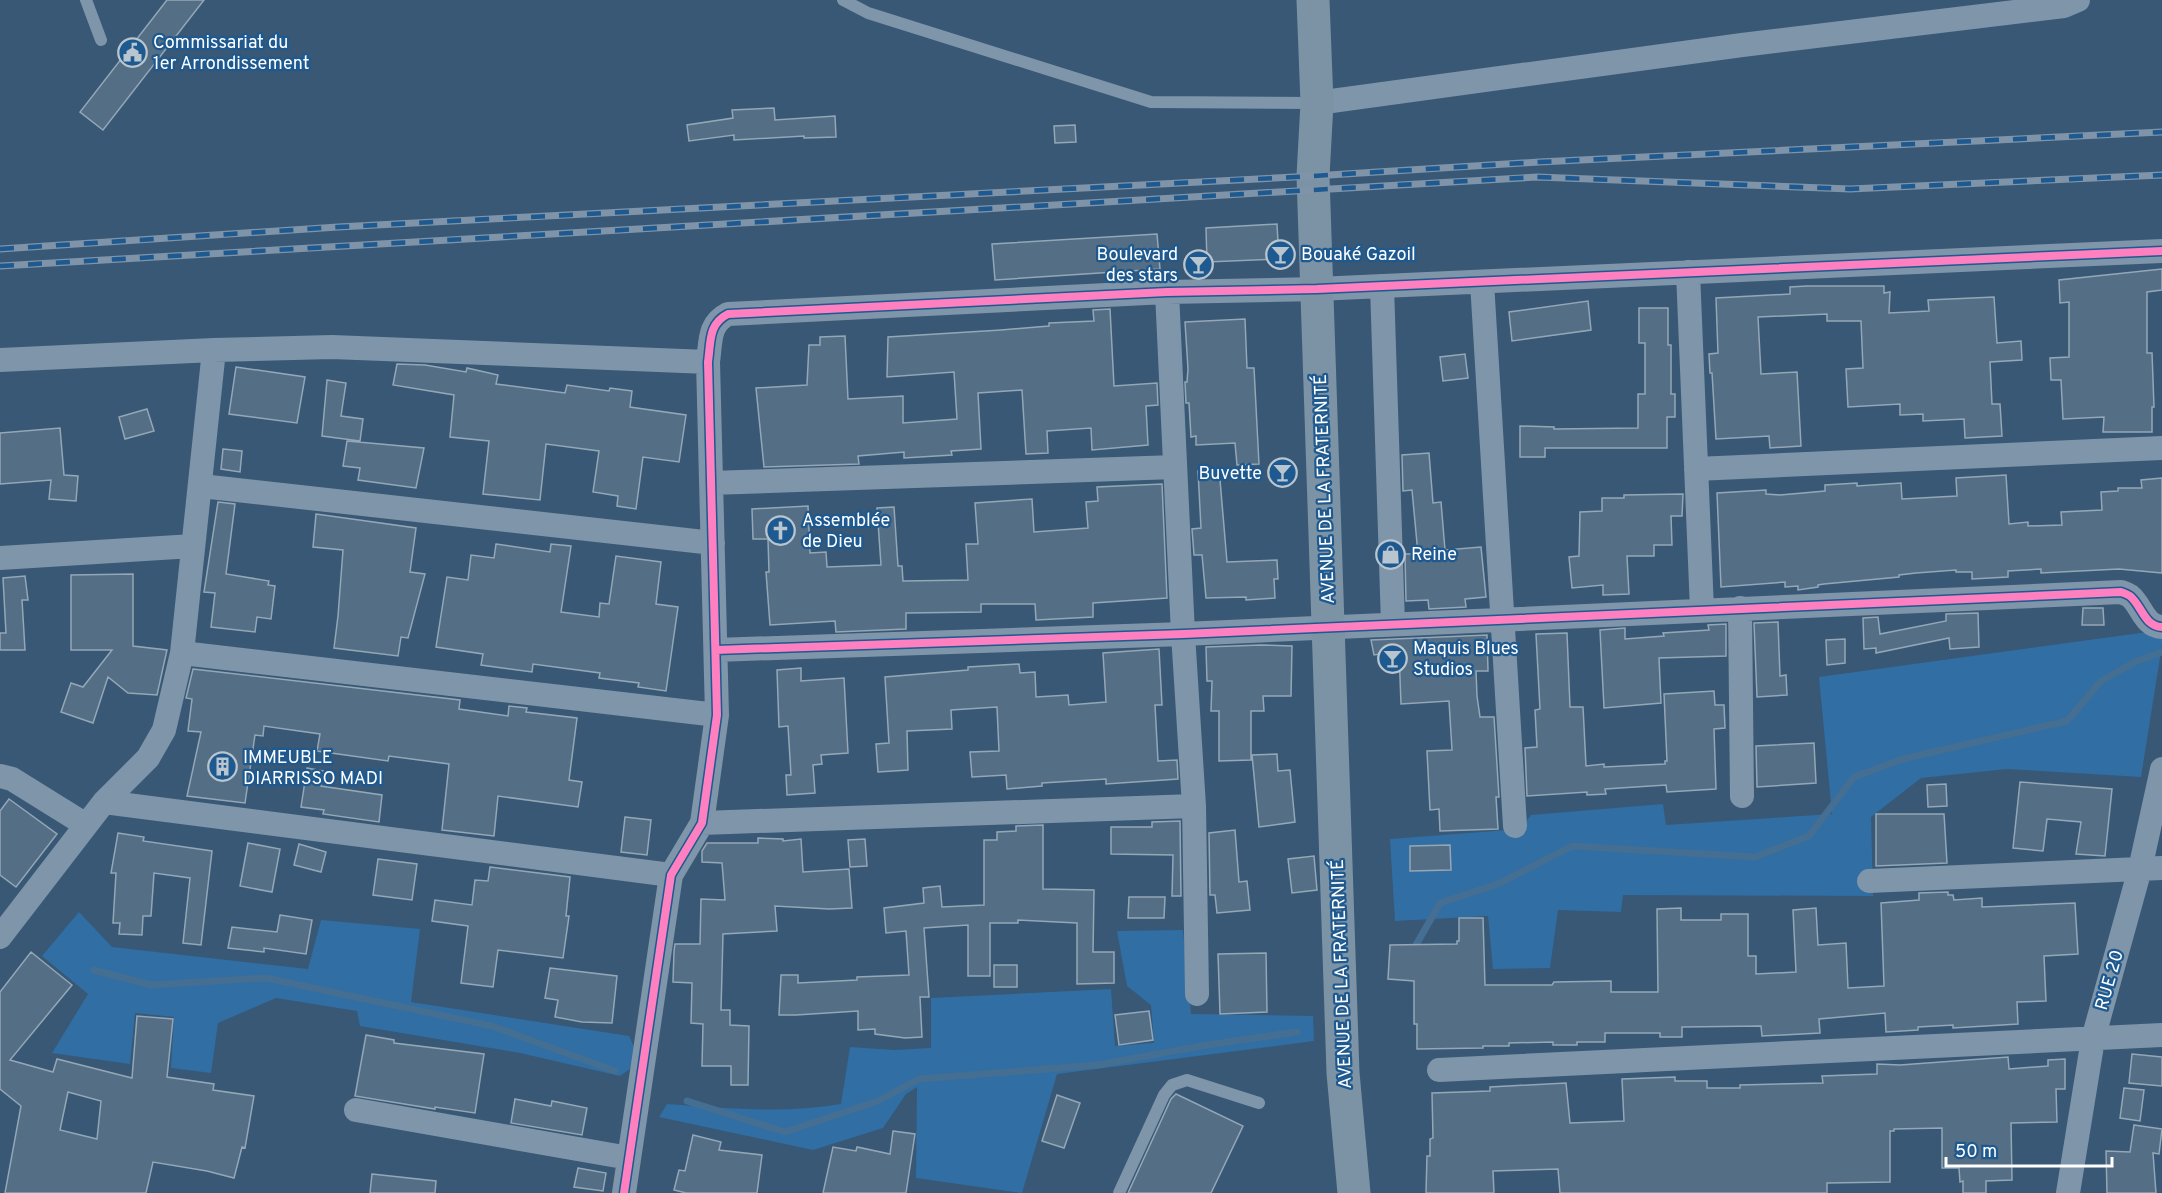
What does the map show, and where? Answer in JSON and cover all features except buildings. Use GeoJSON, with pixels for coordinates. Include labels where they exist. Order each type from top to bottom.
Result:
{"type":"FeatureCollection","features":[{"type":"Feature","properties":{"kind":"main road","name":"AVENUE DE LA FRATERNITÉ"},"geometry":{"type":"LineString","coordinates":[[1313,0],[1317,103],[1313,176],[1343,1073],[1354,1193]]}},
{"type":"Feature","properties":{"kind":"street"},"geometry":{"type":"LineString","coordinates":[[1317,103],[2068,2]]}},
{"type":"Feature","properties":{"kind":"street"},"geometry":{"type":"LineString","coordinates":[[624,1193],[671,875],[702,823],[717,716],[708,362],[713,329],[717,320],[728,314],[1167,292],[1317,289],[2162,251]]}},
{"type":"Feature","properties":{"kind":"street"},"geometry":{"type":"LineString","coordinates":[[1689,272],[1702,610]]}},
{"type":"Feature","properties":{"kind":"street"},"geometry":{"type":"LineString","coordinates":[[1482,282],[1515,826]]}},
{"type":"Feature","properties":{"kind":"street"},"geometry":{"type":"LineString","coordinates":[[1382,286],[1393,624]]}},
{"type":"Feature","properties":{"kind":"street"},"geometry":{"type":"LineString","coordinates":[[1167,292],[1183,634],[1194,806],[1197,994]]}},
{"type":"Feature","properties":{"kind":"street"},"geometry":{"type":"LineString","coordinates":[[0,360],[214,350],[332,348],[708,362]]}},
{"type":"Feature","properties":{"kind":"street"},"geometry":{"type":"LineString","coordinates":[[0,937],[104,802],[148,758],[164,730],[182,653],[214,350]]}},
{"type":"Feature","properties":{"kind":"street"},"geometry":{"type":"LineString","coordinates":[[1696,469],[2162,448]]}},
{"type":"Feature","properties":{"kind":"street"},"geometry":{"type":"LineString","coordinates":[[711,483],[1175,467]]}},
{"type":"Feature","properties":{"kind":"street"},"geometry":{"type":"LineString","coordinates":[[201,486],[713,543]]}},
{"type":"Feature","properties":{"kind":"street"},"geometry":{"type":"LineString","coordinates":[[0,558],[193,546]]}},
{"type":"Feature","properties":{"kind":"street"},"geometry":{"type":"LineString","coordinates":[[716,650],[1183,634],[2121,592],[2130,596],[2147,620],[2162,627]]}},
{"type":"Feature","properties":{"kind":"street"},"geometry":{"type":"LineString","coordinates":[[1740,608],[1742,796]]}},
{"type":"Feature","properties":{"kind":"street"},"geometry":{"type":"LineString","coordinates":[[182,653],[717,716]]}},
{"type":"Feature","properties":{"kind":"street","name":"RUE 20"},"geometry":{"type":"LineString","coordinates":[[2068,1193],[2093,1039],[2151,868],[2162,769]]}},
{"type":"Feature","properties":{"kind":"street"},"geometry":{"type":"LineString","coordinates":[[0,776],[12,779],[86,825]]}},
{"type":"Feature","properties":{"kind":"street"},"geometry":{"type":"LineString","coordinates":[[104,802],[671,875]]}},
{"type":"Feature","properties":{"kind":"street"},"geometry":{"type":"LineString","coordinates":[[702,823],[1194,806]]}},
{"type":"Feature","properties":{"kind":"street"},"geometry":{"type":"LineString","coordinates":[[1869,881],[2151,868]]}},
{"type":"Feature","properties":{"kind":"street"},"geometry":{"type":"LineString","coordinates":[[1439,1070],[2162,1035]]}},
{"type":"Feature","properties":{"kind":"street"},"geometry":{"type":"LineString","coordinates":[[356,1110],[629,1158]]}},
{"type":"Feature","properties":{"kind":"lane"},"geometry":{"type":"LineString","coordinates":[[86,0],[101,40]]}},
{"type":"Feature","properties":{"kind":"lane"},"geometry":{"type":"LineString","coordinates":[[843,0],[868,13],[1151,102],[1317,103]]}},
{"type":"Feature","properties":{"kind":"lane"},"geometry":{"type":"LineString","coordinates":[[1119,1193],[1164,1095],[1172,1084],[1187,1080],[1258,1103]]}},
{"type":"Feature","properties":{"kind":"shaded area"},"geometry":{"type":"Polygon","coordinates":[[[2162,630],[2162,645],[2141,777],[2007,769],[1921,778],[1871,817],[1873,896],[1623,895],[1621,912],[1558,910],[1550,968],[1493,969],[1488,916],[1395,921],[1390,839],[1521,829],[1531,815],[1663,804],[1666,825],[1832,814],[1819,677],[2162,630]]]}},
{"type":"Feature","properties":{"kind":"shaded area"},"geometry":{"type":"Polygon","coordinates":[[[79,912],[112,947],[308,969],[321,920],[420,929],[411,1002],[629,1036],[634,1047],[630,1069],[620,1076],[520,1053],[360,1026],[357,1011],[276,998],[218,1023],[211,1073],[171,1068],[174,1017],[135,1013],[130,1064],[52,1053],[88,994],[42,956],[79,912]]]}},
{"type":"Feature","properties":{"kind":"shaded area"},"geometry":{"type":"Polygon","coordinates":[[[1183,930],[1191,1014],[1313,1016],[1314,1041],[1057,1074],[1022,1193],[916,1178],[917,1087],[906,1094],[883,1128],[813,1150],[659,1117],[667,1104],[797,1109],[841,1104],[850,1047],[894,1050],[931,1048],[931,998],[1111,989],[1115,1046],[1154,1043],[1151,1005],[1127,986],[1117,931],[1183,930]]]}},
{"type":"Feature","properties":{"kind":"waterway"},"geometry":{"type":"LineString","coordinates":[[1412,952],[1440,903],[1498,884],[1572,846],[1755,857],[1809,836],[1854,777],[1903,759],[2067,721],[2101,681],[2137,661],[2162,652]]}},
{"type":"Feature","properties":{"kind":"waterway"},"geometry":{"type":"LineString","coordinates":[[94,970],[151,985],[266,978],[492,1026],[615,1071]]}},
{"type":"Feature","properties":{"kind":"waterway"},"geometry":{"type":"LineString","coordinates":[[687,1101],[785,1132],[878,1101],[919,1079],[1097,1065],[1207,1045],[1297,1032]]}},
{"type":"Feature","properties":{"kind":"railway"},"geometry":{"type":"LineString","coordinates":[[0,249],[338,227],[1539,162],[2162,132]]}},
{"type":"Feature","properties":{"kind":"railway"},"geometry":{"type":"LineString","coordinates":[[0,266],[1537,177],[1850,189],[2162,175]]}},
{"type":"Feature","properties":{"kind":"cycle path"},"geometry":{"type":"LineString","coordinates":[[624,1193],[671,875],[702,823],[717,715],[708,362],[714,328],[728,314],[1167,292],[1317,289],[2162,251]]}},
{"type":"Feature","properties":{"kind":"cycle path"},"geometry":{"type":"LineString","coordinates":[[716,650],[1183,634],[2121,592],[2134,600],[2151,623],[2162,627]]}},
{"type":"Feature","properties":{"kind":"place","name":"Commissariat du 1er Arrondissement"},"geometry":{"type":"Point","coordinates":[132,52]}},
{"type":"Feature","properties":{"kind":"place","name":"Bouaké Gazoil"},"geometry":{"type":"Point","coordinates":[1280,254]}},
{"type":"Feature","properties":{"kind":"place","name":"Boulevard des stars"},"geometry":{"type":"Point","coordinates":[1199,264]}},
{"type":"Feature","properties":{"kind":"place","name":"Buvette"},"geometry":{"type":"Point","coordinates":[1283,473]}},
{"type":"Feature","properties":{"kind":"place","name":"Assemblée de Dieu"},"geometry":{"type":"Point","coordinates":[781,530]}},
{"type":"Feature","properties":{"kind":"place","name":"Reine"},"geometry":{"type":"Point","coordinates":[1390,554]}},
{"type":"Feature","properties":{"kind":"place","name":"Maquis Blues Studios"},"geometry":{"type":"Point","coordinates":[1392,658]}},
{"type":"Feature","properties":{"kind":"place","name":"IMMEUBLE DIARRISSO MADI"},"geometry":{"type":"Point","coordinates":[222,767]}}]}
